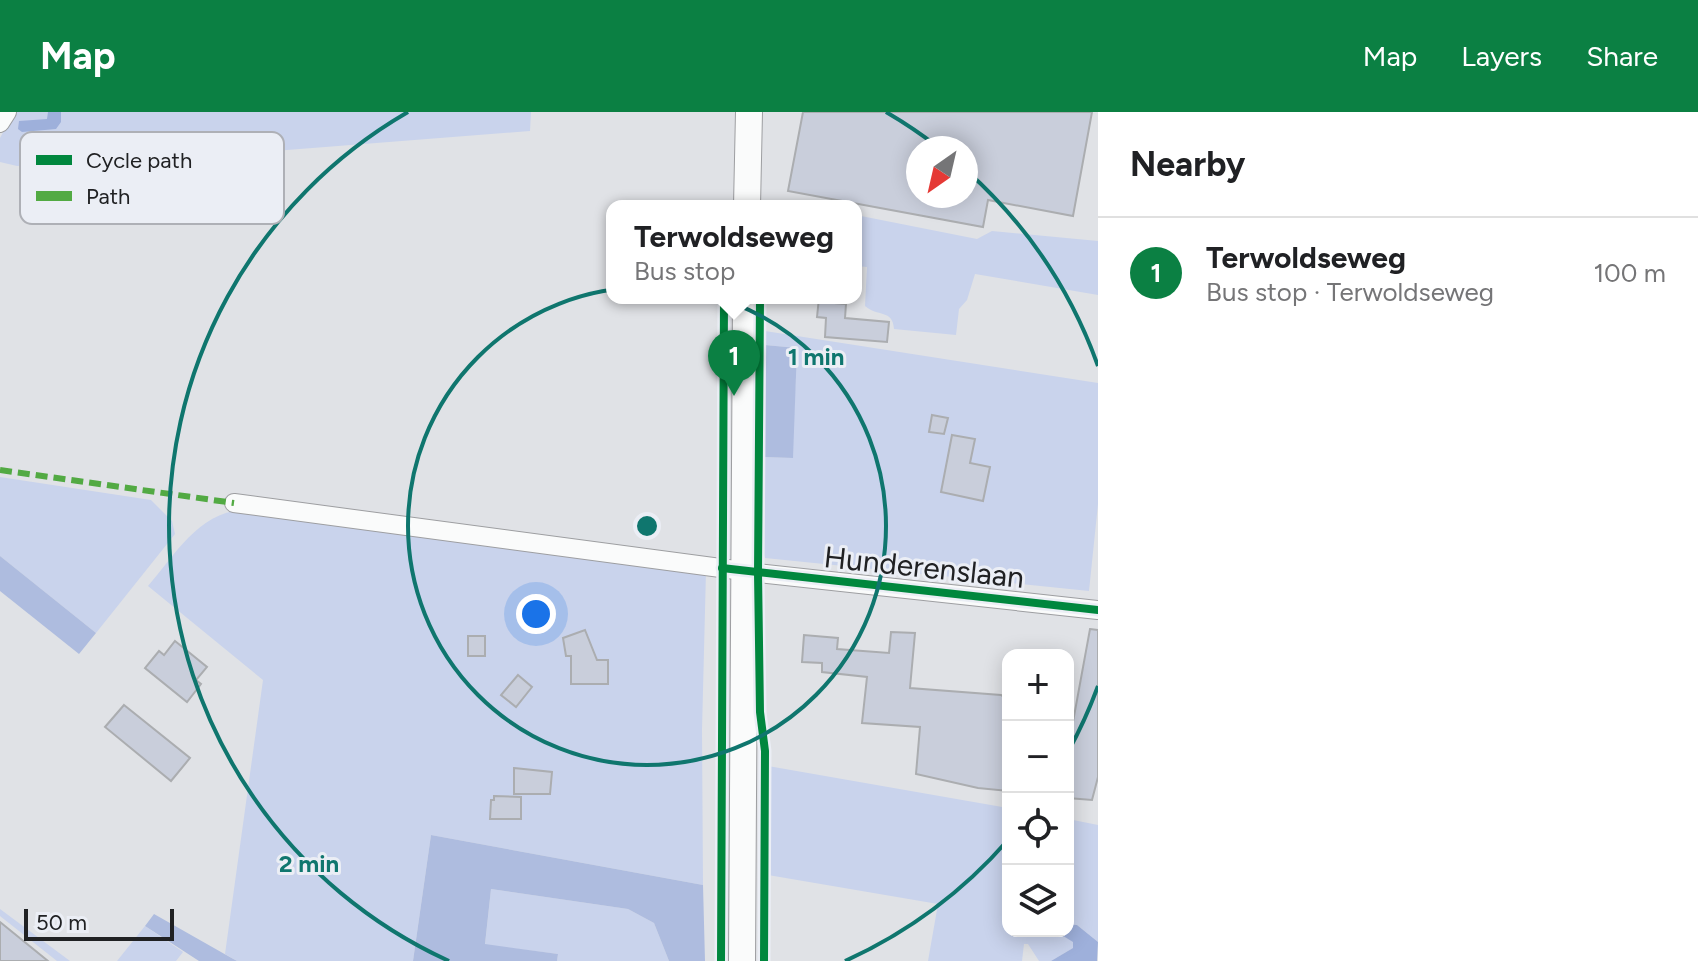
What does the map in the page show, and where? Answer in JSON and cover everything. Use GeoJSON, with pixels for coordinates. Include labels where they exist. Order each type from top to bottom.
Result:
{"type":"FeatureCollection","features":[{"type":"Feature","properties":{"kind":"main road"},"geometry":{"type":"LineString","coordinates":[[747,200],[749,112]]}},
{"type":"Feature","properties":{"kind":"main road"},"geometry":{"type":"LineString","coordinates":[[742,961],[746,304]]}},
{"type":"Feature","properties":{"kind":"street"},"geometry":{"type":"LineString","coordinates":[[0,123],[7,112]]}},
{"type":"Feature","properties":{"kind":"street","name":"Hunderenslaan"},"geometry":{"type":"LineString","coordinates":[[234,503],[744,571],[1098,610]]}},
{"type":"Feature","properties":{"kind":"shaded area"},"geometry":{"type":"Polygon","coordinates":[[[14,112],[48,112],[48,119],[61,121],[61,112],[531,112],[530,131],[284,150],[284,132],[20,132],[20,166],[17,166],[0,162],[0,138],[14,112]]]}},
{"type":"Feature","properties":{"kind":"shaded area"},"geometry":{"type":"Polygon","coordinates":[[[48,112],[61,112],[61,122],[56,129],[22,132],[18,129],[19,121],[47,119],[48,112]]]}},
{"type":"Feature","properties":{"kind":"shaded area"},"geometry":{"type":"Polygon","coordinates":[[[862,216],[977,239],[992,231],[1098,241],[1098,295],[975,274],[967,300],[959,309],[956,335],[894,329],[888,316],[865,306],[867,267],[862,267],[862,216]]]}},
{"type":"Feature","properties":{"kind":"shaded area"},"geometry":{"type":"Polygon","coordinates":[[[765,331],[1098,383],[1098,504],[1089,591],[765,558],[760,540],[763,457],[792,458],[797,348],[765,345],[765,331]]]}},
{"type":"Feature","properties":{"kind":"shaded area"},"geometry":{"type":"Polygon","coordinates":[[[765,345],[797,348],[793,458],[763,457],[765,345]]]}},
{"type":"Feature","properties":{"kind":"shaded area"},"geometry":{"type":"Polygon","coordinates":[[[0,477],[151,500],[172,521],[175,534],[96,633],[0,556],[0,477]]]}},
{"type":"Feature","properties":{"kind":"shaded area"},"geometry":{"type":"Polygon","coordinates":[[[242,510],[706,571],[702,730],[703,885],[431,835],[413,961],[237,961],[225,954],[263,680],[148,586],[200,527],[226,513],[242,510]]]}},
{"type":"Feature","properties":{"kind":"shaded area"},"geometry":{"type":"Polygon","coordinates":[[[0,556],[96,633],[79,654],[0,591],[0,556]]]}},
{"type":"Feature","properties":{"kind":"shaded area"},"geometry":{"type":"Polygon","coordinates":[[[768,766],[1002,807],[1002,937],[1065,937],[1074,942],[1073,948],[1051,961],[1039,961],[1028,944],[1024,944],[1022,961],[928,961],[938,904],[768,875],[768,766]]]}},
{"type":"Feature","properties":{"kind":"shaded area"},"geometry":{"type":"Polygon","coordinates":[[[1074,820],[1098,825],[1098,942],[1074,925],[1074,820]]]}},
{"type":"Feature","properties":{"kind":"shaded area"},"geometry":{"type":"Polygon","coordinates":[[[431,835],[703,885],[705,961],[669,961],[654,923],[628,909],[491,889],[485,944],[558,954],[557,961],[413,961],[431,835]]]}},
{"type":"Feature","properties":{"kind":"shaded area"},"geometry":{"type":"Polygon","coordinates":[[[491,889],[628,909],[654,923],[669,961],[557,961],[558,954],[485,945],[491,889]]]}},
{"type":"Feature","properties":{"kind":"shaded area"},"geometry":{"type":"Polygon","coordinates":[[[0,909],[70,961],[57,961],[0,916],[0,909]]]}},
{"type":"Feature","properties":{"kind":"shaded area"},"geometry":{"type":"Polygon","coordinates":[[[154,914],[237,961],[199,961],[145,926],[154,914]]]}},
{"type":"Feature","properties":{"kind":"shaded area"},"geometry":{"type":"Polygon","coordinates":[[[1074,925],[1077,925],[1098,942],[1097,961],[1051,961],[1073,948],[1073,942],[1065,937],[1074,937],[1074,925]]]}},
{"type":"Feature","properties":{"kind":"shaded area"},"geometry":{"type":"Polygon","coordinates":[[[145,926],[183,952],[176,961],[117,961],[145,926]]]}},
{"type":"Feature","properties":{"kind":"building"},"geometry":{"type":"Polygon","coordinates":[[[803,112],[1092,112],[1073,216],[988,200],[983,227],[862,205],[862,200],[837,200],[788,191],[803,112]]]}},
{"type":"Feature","properties":{"kind":"building"},"geometry":{"type":"Polygon","coordinates":[[[818,304],[846,304],[845,318],[889,322],[887,342],[825,337],[826,318],[817,317],[818,304]]]}},
{"type":"Feature","properties":{"kind":"building"},"geometry":{"type":"Polygon","coordinates":[[[932,415],[948,418],[944,434],[929,432],[932,415]]]}},
{"type":"Feature","properties":{"kind":"building"},"geometry":{"type":"Polygon","coordinates":[[[952,435],[975,439],[970,463],[990,467],[983,501],[941,492],[952,435]]]}},
{"type":"Feature","properties":{"kind":"building"},"geometry":{"type":"Polygon","coordinates":[[[1090,629],[1098,630],[1098,777],[1092,800],[1074,798],[1074,716],[1090,629]]]}},
{"type":"Feature","properties":{"kind":"building"},"geometry":{"type":"Polygon","coordinates":[[[585,630],[597,660],[608,660],[608,684],[571,684],[571,656],[566,656],[563,638],[585,630]]]}},
{"type":"Feature","properties":{"kind":"building"},"geometry":{"type":"Polygon","coordinates":[[[891,632],[915,633],[910,688],[1002,696],[1002,790],[916,774],[920,727],[862,723],[867,677],[822,672],[822,663],[802,662],[804,635],[838,638],[837,649],[889,653],[891,632]]]}},
{"type":"Feature","properties":{"kind":"building"},"geometry":{"type":"Polygon","coordinates":[[[468,636],[485,636],[485,656],[468,656],[468,636]]]}},
{"type":"Feature","properties":{"kind":"building"},"geometry":{"type":"Polygon","coordinates":[[[175,641],[207,667],[196,680],[201,684],[187,702],[145,668],[159,651],[164,655],[175,641]]]}},
{"type":"Feature","properties":{"kind":"building"},"geometry":{"type":"Polygon","coordinates":[[[518,675],[532,687],[516,707],[501,695],[518,675]]]}},
{"type":"Feature","properties":{"kind":"building"},"geometry":{"type":"Polygon","coordinates":[[[124,705],[190,758],[171,781],[105,727],[124,705]]]}},
{"type":"Feature","properties":{"kind":"building"},"geometry":{"type":"Polygon","coordinates":[[[514,768],[552,772],[550,794],[514,794],[514,768]]]}},
{"type":"Feature","properties":{"kind":"building"},"geometry":{"type":"Polygon","coordinates":[[[494,796],[521,797],[521,819],[490,819],[494,796]]]}},
{"type":"Feature","properties":{"kind":"building"},"geometry":{"type":"Polygon","coordinates":[[[0,922],[48,961],[0,961],[0,922]]]}},
{"type":"Feature","properties":{"kind":"marked path"},"geometry":{"type":"LineString","coordinates":[[0,470],[234,503]]}},
{"type":"Feature","properties":{"kind":"cycle path"},"geometry":{"type":"LineString","coordinates":[[721,961],[724,304]]}},
{"type":"Feature","properties":{"kind":"cycle path"},"geometry":{"type":"LineString","coordinates":[[760,304],[758,573],[760,712],[765,751],[764,961]]}},
{"type":"Feature","properties":{"kind":"cycle path"},"geometry":{"type":"LineString","coordinates":[[722,568],[1098,610]]}},
{"type":"Feature","properties":{"kind":"place","name":"Terwoldseweg"},"geometry":{"type":"Point","coordinates":[734,396]}}]}
